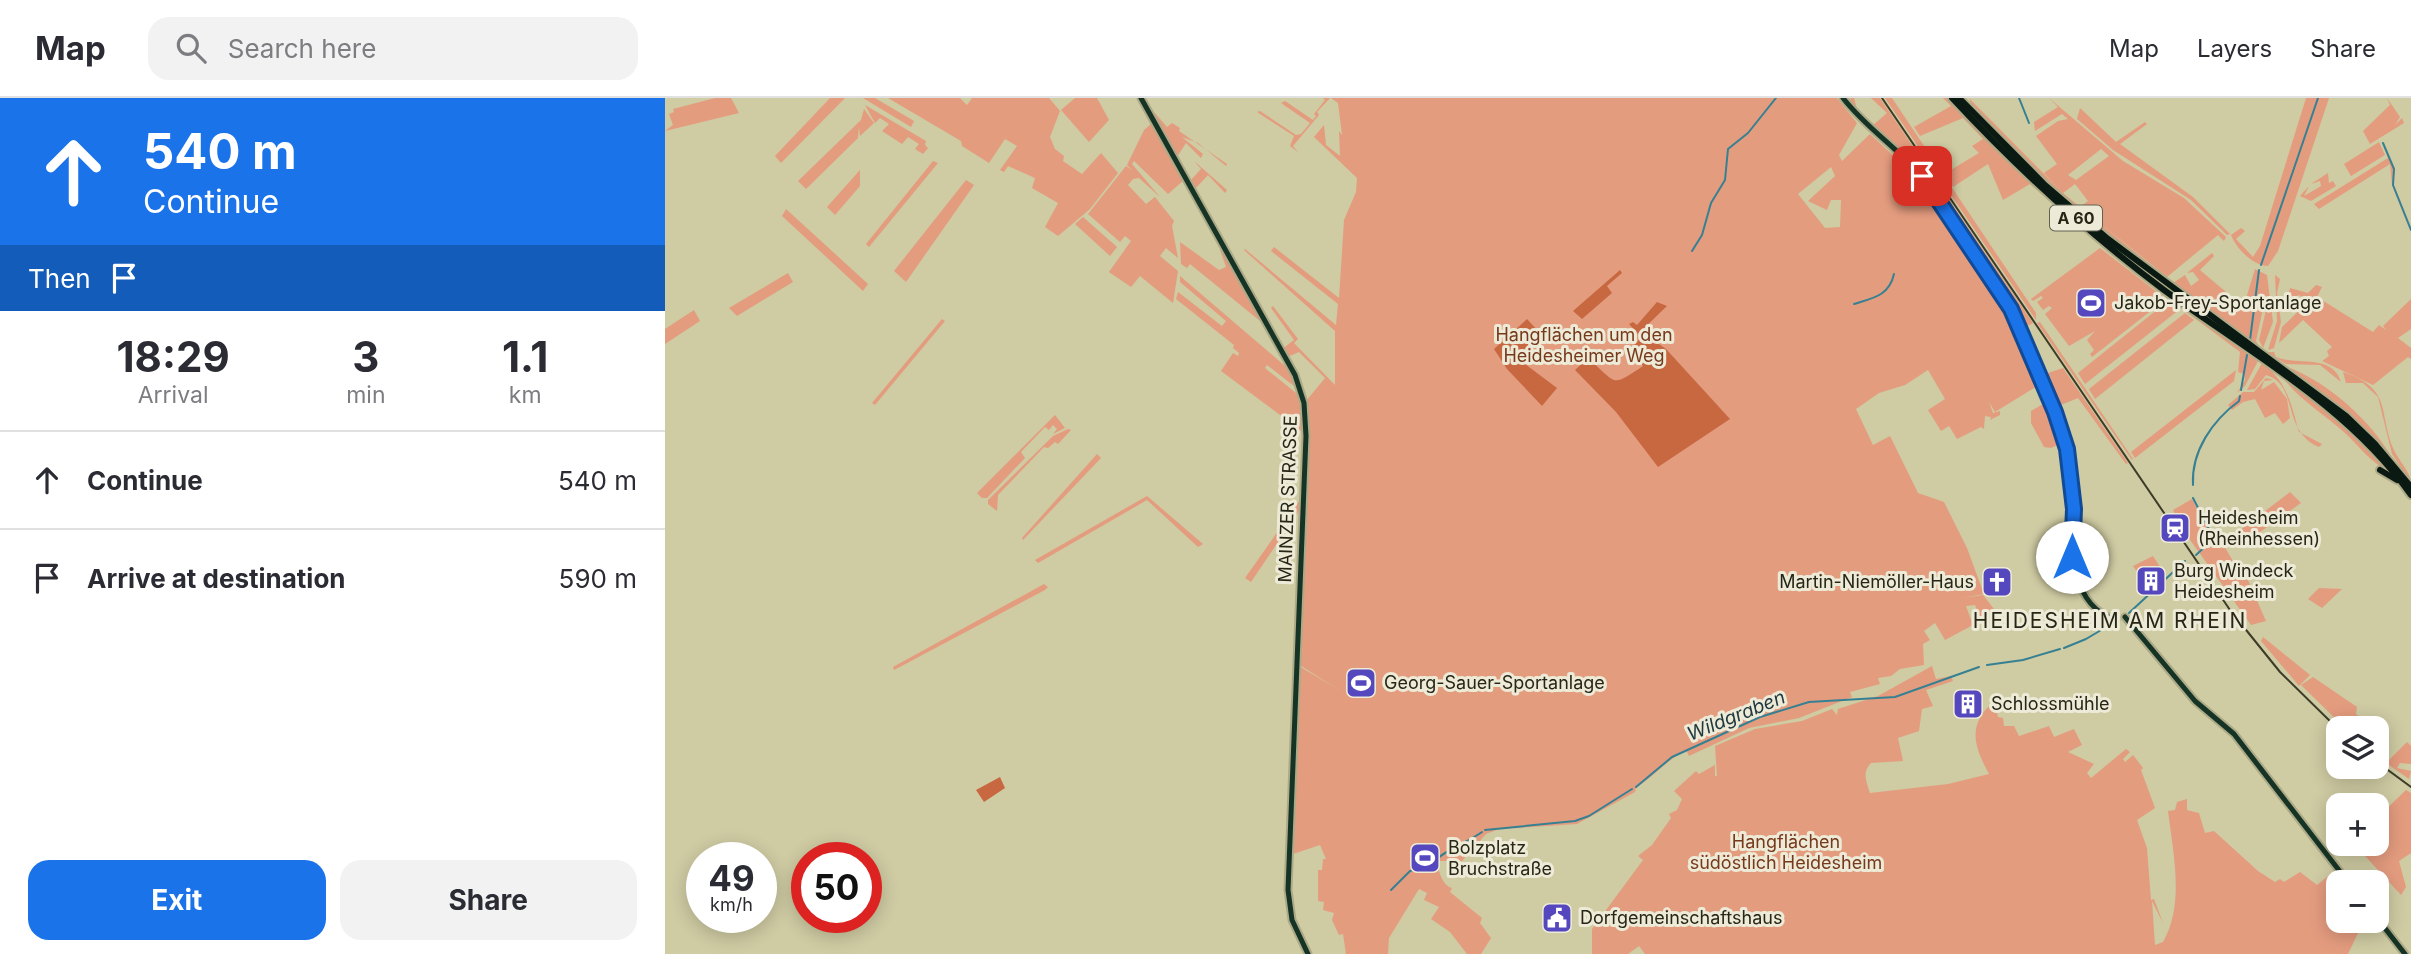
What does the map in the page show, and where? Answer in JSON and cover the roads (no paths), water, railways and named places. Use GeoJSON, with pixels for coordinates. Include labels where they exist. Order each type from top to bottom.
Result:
{"type":"FeatureCollection","features":[{"type":"Feature","properties":{"kind":"highway","name":"A 60"},"geometry":{"type":"LineString","coordinates":[[1952,98],[2016,164],[2105,243],[2358,434],[2410,491]]}},
{"type":"Feature","properties":{"kind":"highway","name":"A 60"},"geometry":{"type":"LineString","coordinates":[[1959,98],[2045,185],[2108,239],[2346,416],[2402,475],[2410,491]]}},
{"type":"Feature","properties":{"kind":"highway"},"geometry":{"type":"LineString","coordinates":[[1967,98],[1975,116]]}},
{"type":"Feature","properties":{"kind":"highway"},"geometry":{"type":"LineString","coordinates":[[2267,358],[2287,365]]}},
{"type":"Feature","properties":{"kind":"highway"},"geometry":{"type":"LineString","coordinates":[[2392,454],[2402,475]]}},
{"type":"Feature","properties":{"kind":"highway"},"geometry":{"type":"LineString","coordinates":[[2380,470],[2410,491]]}},
{"type":"Feature","properties":{"kind":"main road","name":"MAINZER STRASSE"},"geometry":{"type":"LineString","coordinates":[[1141,98],[1291,369],[1303,399],[1306,436],[1289,858],[1290,911],[1308,954]]}},
{"type":"Feature","properties":{"kind":"main road"},"geometry":{"type":"LineString","coordinates":[[1846,98],[1850,107],[1909,162],[1936,194],[2008,302],[2035,363],[2067,449],[2074,509],[2072,559],[2088,600],[2116,620]]}},
{"type":"Feature","properties":{"kind":"main road"},"geometry":{"type":"LineString","coordinates":[[2125,617],[2199,706],[2234,734],[2340,870]]}},
{"type":"Feature","properties":{"kind":"main road"},"geometry":{"type":"LineString","coordinates":[[2389,933],[2405,954]]}},
{"type":"Feature","properties":{"kind":"waterway"},"geometry":{"type":"LineString","coordinates":[[1692,251],[1702,235],[1711,203],[1725,180],[1728,149],[1748,133],[1776,98]]}},
{"type":"Feature","properties":{"kind":"waterway"},"geometry":{"type":"LineString","coordinates":[[2019,98],[2029,123]]}},
{"type":"Feature","properties":{"kind":"waterway"},"geometry":{"type":"LineString","coordinates":[[2261,265],[2318,98]]}},
{"type":"Feature","properties":{"kind":"waterway"},"geometry":{"type":"LineString","coordinates":[[2383,143],[2394,169],[2393,185],[2411,230]]}},
{"type":"Feature","properties":{"kind":"waterway"},"geometry":{"type":"LineString","coordinates":[[2250,340],[2259,270]]}},
{"type":"Feature","properties":{"kind":"waterway"},"geometry":{"type":"LineString","coordinates":[[1854,304],[1884,292],[1894,274]]}},
{"type":"Feature","properties":{"kind":"waterway","name":"Wildgraben"},"geometry":{"type":"LineString","coordinates":[[2241,390],[2247,355]]}},
{"type":"Feature","properties":{"kind":"waterway","name":"Wildgraben"},"geometry":{"type":"LineString","coordinates":[[2193,485],[2193,472],[2205,437],[2221,417],[2239,401],[2240,396]]}},
{"type":"Feature","properties":{"kind":"waterway","name":"Wildgraben"},"geometry":{"type":"LineString","coordinates":[[2193,498],[2211,533],[2209,543],[2196,555]]}},
{"type":"Feature","properties":{"kind":"waterway","name":"Wildgraben"},"geometry":{"type":"LineString","coordinates":[[2129,613],[2185,561]]}},
{"type":"Feature","properties":{"kind":"waterway","name":"Wildgraben"},"geometry":{"type":"LineString","coordinates":[[2064,648],[2113,623]]}},
{"type":"Feature","properties":{"kind":"waterway","name":"Wildgraben"},"geometry":{"type":"LineString","coordinates":[[1987,665],[2023,660],[2060,649]]}},
{"type":"Feature","properties":{"kind":"waterway","name":"Wildgraben"},"geometry":{"type":"LineString","coordinates":[[1636,787],[1672,757],[1760,717],[1809,702],[1895,697],[1979,667]]}},
{"type":"Feature","properties":{"kind":"waterway"},"geometry":{"type":"LineString","coordinates":[[1485,830],[1575,821],[1589,816],[1632,789]]}},
{"type":"Feature","properties":{"kind":"waterway"},"geometry":{"type":"LineString","coordinates":[[1433,862],[1482,832]]}},
{"type":"Feature","properties":{"kind":"waterway"},"geometry":{"type":"LineString","coordinates":[[1391,890],[1410,871],[1427,866]]}},
{"type":"Feature","properties":{"kind":"railway"},"geometry":{"type":"LineString","coordinates":[[1882,98],[2230,610],[2280,672],[2326,717]]}},
{"type":"Feature","properties":{"kind":"railway"},"geometry":{"type":"LineString","coordinates":[[2389,771],[2411,787]]}},
{"type":"Feature","properties":{"kind":"place","name":"Jakob-Frey-Sportanlage"},"geometry":{"type":"Point","coordinates":[2091,303]}},
{"type":"Feature","properties":{"kind":"place","name":"Heidesheim (Rheinhessen)"},"geometry":{"type":"Point","coordinates":[2175,528]}},
{"type":"Feature","properties":{"kind":"place","name":"Burg Windeck Heidesheim"},"geometry":{"type":"Point","coordinates":[2151,581]}},
{"type":"Feature","properties":{"kind":"place","name":"Martin-Niemöller-Haus"},"geometry":{"type":"Point","coordinates":[1997,582]}},
{"type":"Feature","properties":{"kind":"place","name":"Georg-Sauer-Sportanlage"},"geometry":{"type":"Point","coordinates":[1361,683]}},
{"type":"Feature","properties":{"kind":"place","name":"Schlossmühle"},"geometry":{"type":"Point","coordinates":[1968,704]}},
{"type":"Feature","properties":{"kind":"place","name":"Bolzplatz Bruchstraße"},"geometry":{"type":"Point","coordinates":[1425,858]}},
{"type":"Feature","properties":{"kind":"place","name":"Dorfgemeinschaftshaus"},"geometry":{"type":"Point","coordinates":[1557,918]}},
{"type":"Feature","properties":{"kind":"district","name":"HEIDESHEIM AM RHEIN"},"geometry":{"type":"Point","coordinates":[2110,621]}},
{"type":"Feature","properties":{"kind":"park label","name":"Hangflächen um den Heidesheimer Weg"},"geometry":{"type":"Point","coordinates":[1584,345]}},
{"type":"Feature","properties":{"kind":"park label","name":"Hangflächen südöstlich Heidesheim"},"geometry":{"type":"Point","coordinates":[1786,852]}}]}
